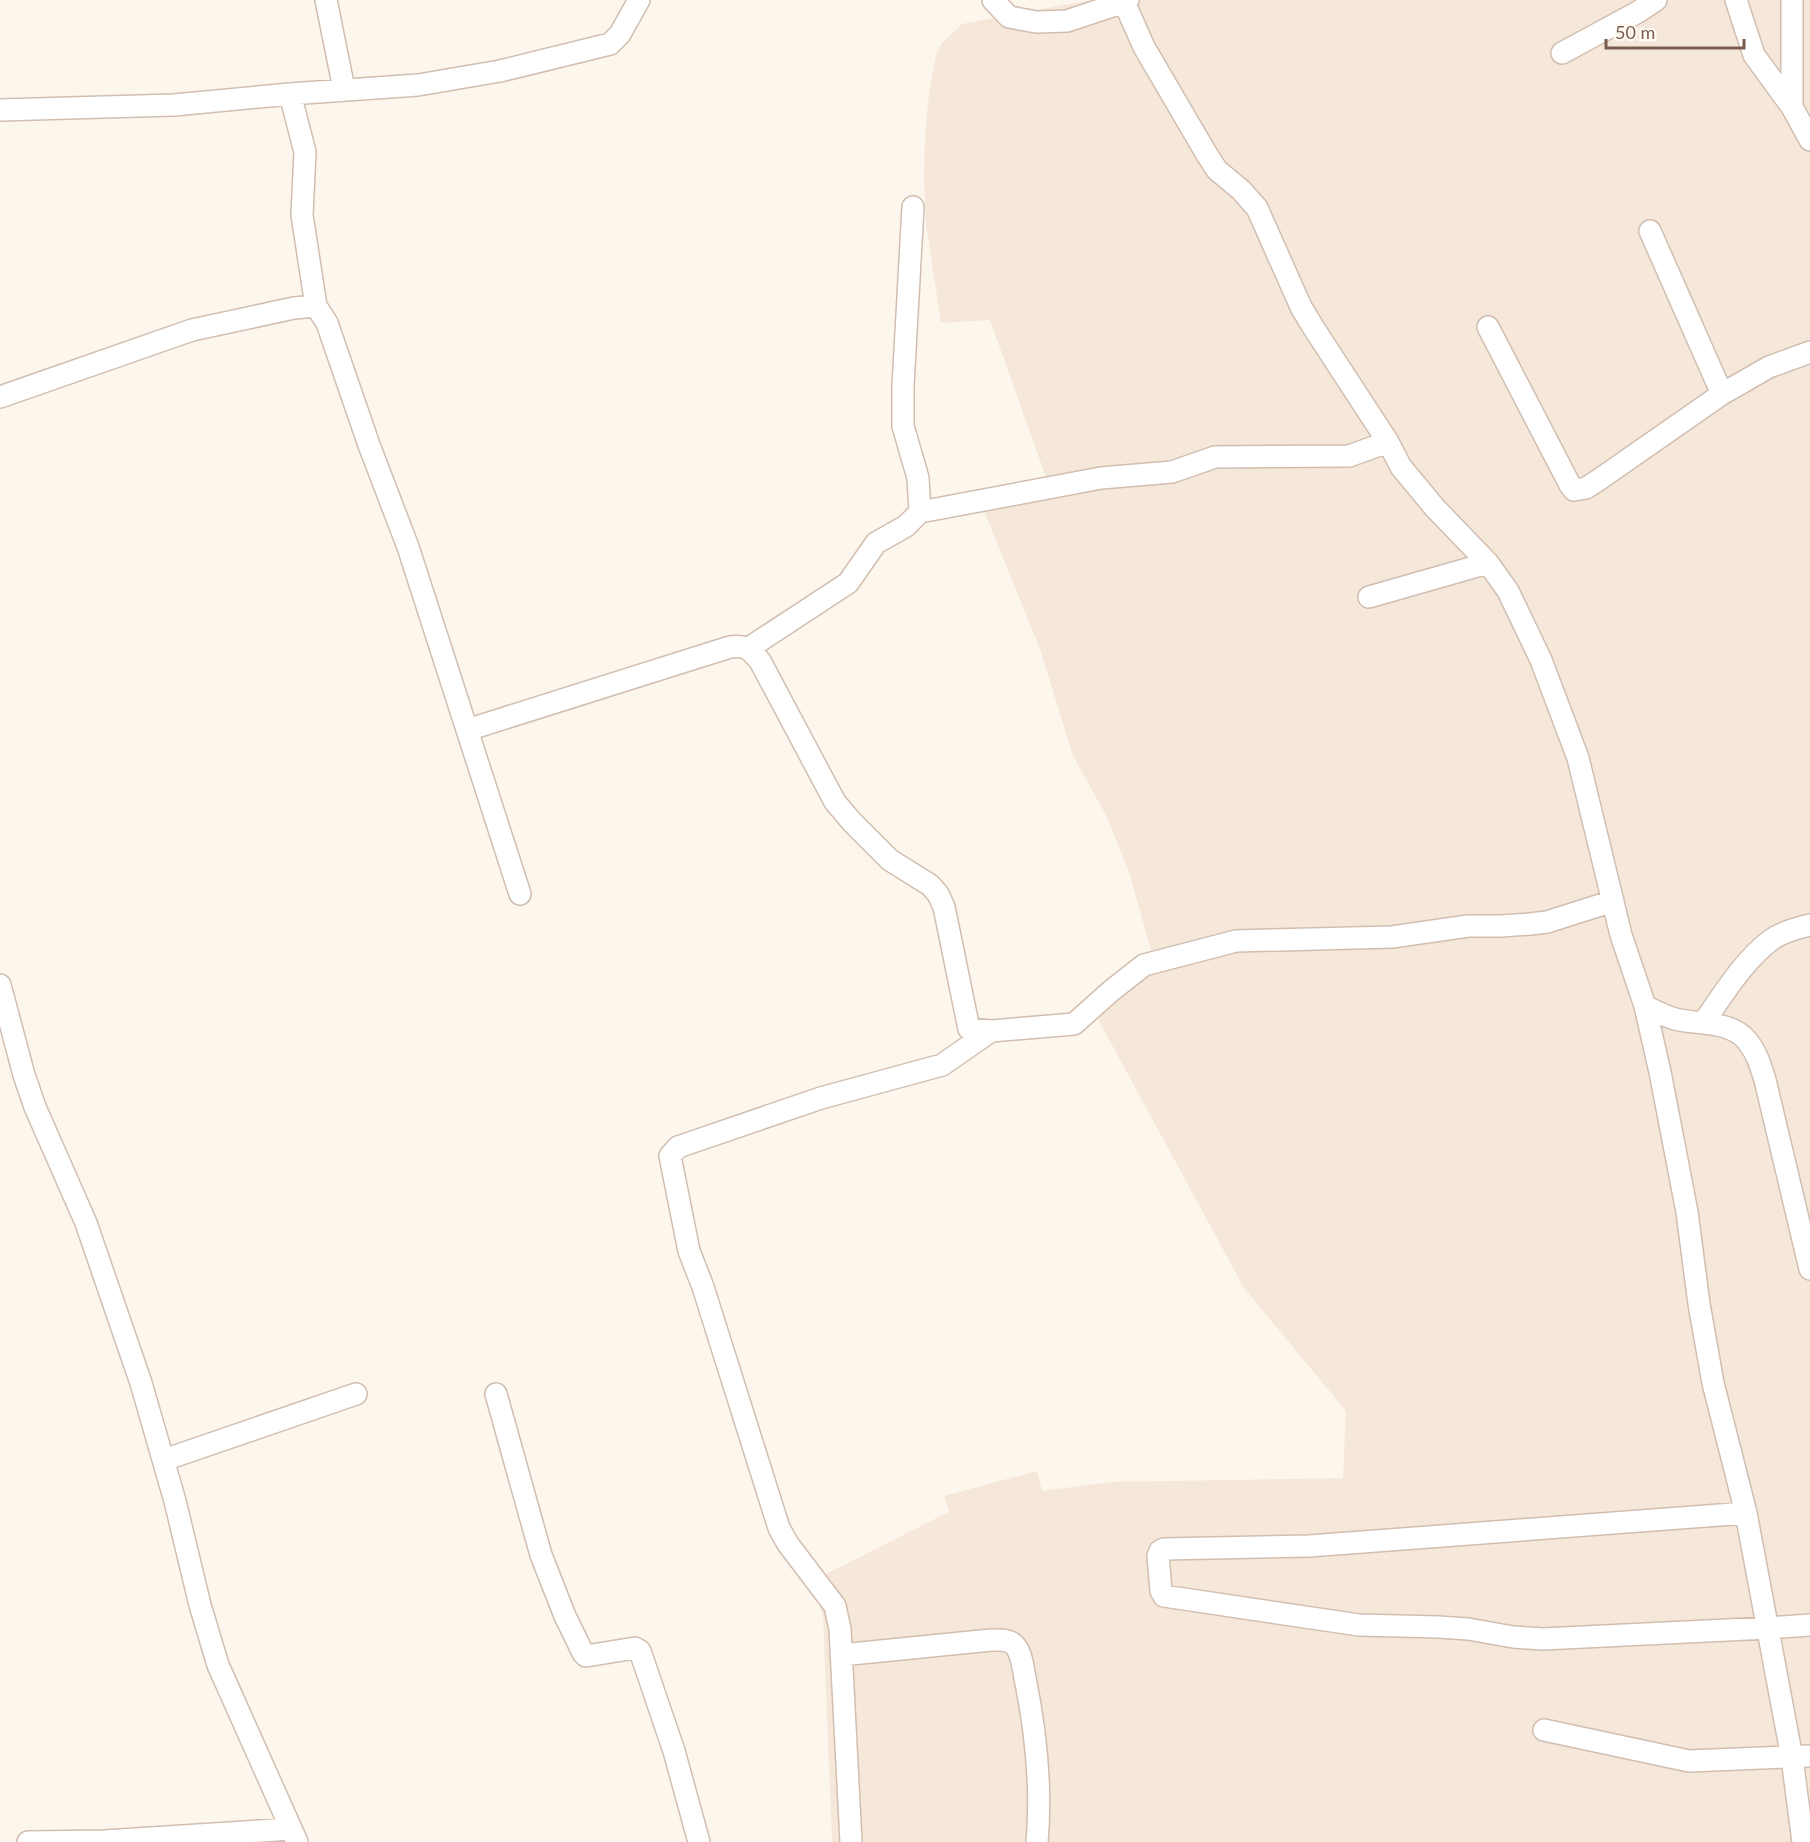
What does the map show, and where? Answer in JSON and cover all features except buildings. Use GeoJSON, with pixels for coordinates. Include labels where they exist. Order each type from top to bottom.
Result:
{"type":"FeatureCollection","features":[{"type":"Feature","properties":{"kind":"street"},"geometry":{"type":"LineString","coordinates":[[326,0],[344,89]]}},
{"type":"Feature","properties":{"kind":"street"},"geometry":{"type":"LineString","coordinates":[[0,110],[174,105],[344,89],[418,85],[460,79],[600,47],[613,41],[620,34],[639,0]]}},
{"type":"Feature","properties":{"kind":"street"},"geometry":{"type":"LineString","coordinates":[[993,0],[1009,17],[1036,22],[1067,21],[1126,1],[1144,47],[1206,153],[1217,170],[1241,190],[1257,208],[1312,327],[1388,442],[1410,480],[1488,563],[1508,591],[1541,660],[1578,758],[1621,935],[1645,1006],[1660,1072],[1687,1212],[1704,1339],[1713,1383],[1746,1513],[1768,1628],[1801,1757],[1803,1842]]}},
{"type":"Feature","properties":{"kind":"street"},"geometry":{"type":"LineString","coordinates":[[1562,53],[1656,0]]}},
{"type":"Feature","properties":{"kind":"street"},"geometry":{"type":"LineString","coordinates":[[1736,0],[1754,55],[1799,96]]}},
{"type":"Feature","properties":{"kind":"street"},"geometry":{"type":"LineString","coordinates":[[1792,0],[1799,96],[1810,140]]}},
{"type":"Feature","properties":{"kind":"street"},"geometry":{"type":"LineString","coordinates":[[290,94],[305,152],[302,215],[316,306],[327,323],[369,445],[408,547],[520,894]]}},
{"type":"Feature","properties":{"kind":"street"},"geometry":{"type":"LineString","coordinates":[[913,207],[903,386],[903,426],[918,478],[920,512]]}},
{"type":"Feature","properties":{"kind":"street"},"geometry":{"type":"LineString","coordinates":[[1650,231],[1722,394]]}},
{"type":"Feature","properties":{"kind":"street"},"geometry":{"type":"LineString","coordinates":[[0,397],[192,330],[294,308],[316,306]]}},
{"type":"Feature","properties":{"kind":"street"},"geometry":{"type":"LineString","coordinates":[[1488,327],[1574,490],[1586,488],[1597,481],[1722,394],[1769,367],[1810,351]]}},
{"type":"Feature","properties":{"kind":"street"},"geometry":{"type":"LineString","coordinates":[[749,648],[848,583],[876,543],[906,526],[920,512],[1101,478],[1172,472],[1215,457],[1349,456],[1388,442]]}},
{"type":"Feature","properties":{"kind":"street"},"geometry":{"type":"LineString","coordinates":[[1369,597],[1488,563]]}},
{"type":"Feature","properties":{"kind":"street"},"geometry":{"type":"LineString","coordinates":[[467,730],[730,647],[749,648],[760,661],[835,802],[890,860],[930,885],[938,894],[944,907],[969,1029],[991,1031],[1074,1024],[1144,965],[1236,941],[1392,937],[1468,926],[1530,924],[1547,922],[1613,902]]}},
{"type":"Feature","properties":{"kind":"street"},"geometry":{"type":"LineString","coordinates":[[1703,1023],[1754,956],[1772,939],[1795,928],[1810,925]]}},
{"type":"Feature","properties":{"kind":"street"},"geometry":{"type":"LineString","coordinates":[[0,985],[31,1096],[86,1223],[141,1383],[164,1460],[202,1614],[218,1665],[294,1835],[28,1842]]}},
{"type":"Feature","properties":{"kind":"street"},"geometry":{"type":"LineString","coordinates":[[1645,1006],[1675,1019],[1721,1026],[1735,1031],[1748,1040],[1766,1080],[1810,1269]]}},
{"type":"Feature","properties":{"kind":"street"},"geometry":{"type":"LineString","coordinates":[[851,1842],[840,1629],[835,1606],[788,1544],[779,1527],[703,1287],[689,1251],[670,1156],[678,1147],[821,1098],[942,1065],[991,1031]]}},
{"type":"Feature","properties":{"kind":"street"},"geometry":{"type":"LineString","coordinates":[[164,1460],[356,1394]]}},
{"type":"Feature","properties":{"kind":"street"},"geometry":{"type":"LineString","coordinates":[[496,1394],[541,1555],[565,1616],[586,1656],[635,1648],[640,1651],[674,1751],[699,1842]]}},
{"type":"Feature","properties":{"kind":"street"},"geometry":{"type":"LineString","coordinates":[[1746,1513],[1309,1546],[1164,1549],[1158,1556],[1161,1591],[1164,1596],[1359,1625],[1438,1626],[1513,1638],[1543,1639],[1810,1625]]}},
{"type":"Feature","properties":{"kind":"street"},"geometry":{"type":"LineString","coordinates":[[841,1655],[991,1640],[1008,1640],[1016,1645],[1029,1699],[1038,1764],[1040,1794],[1037,1842]]}},
{"type":"Feature","properties":{"kind":"street"},"geometry":{"type":"LineString","coordinates":[[1544,1730],[1689,1761],[1801,1757]]}},
{"type":"Feature","properties":{"kind":"shaded area"},"geometry":{"type":"Polygon","coordinates":[[[1091,0],[1810,0],[1810,1842],[832,1842],[823,1617],[812,1581],[949,1512],[944,1496],[1037,1471],[1042,1491],[1111,1482],[1343,1478],[1346,1411],[1244,1288],[1093,1010],[1154,961],[1129,872],[1107,817],[1073,756],[1040,649],[980,501],[1047,480],[990,320],[941,323],[926,224],[924,180],[929,93],[936,55],[941,44],[962,24],[1091,0]]]}}]}
